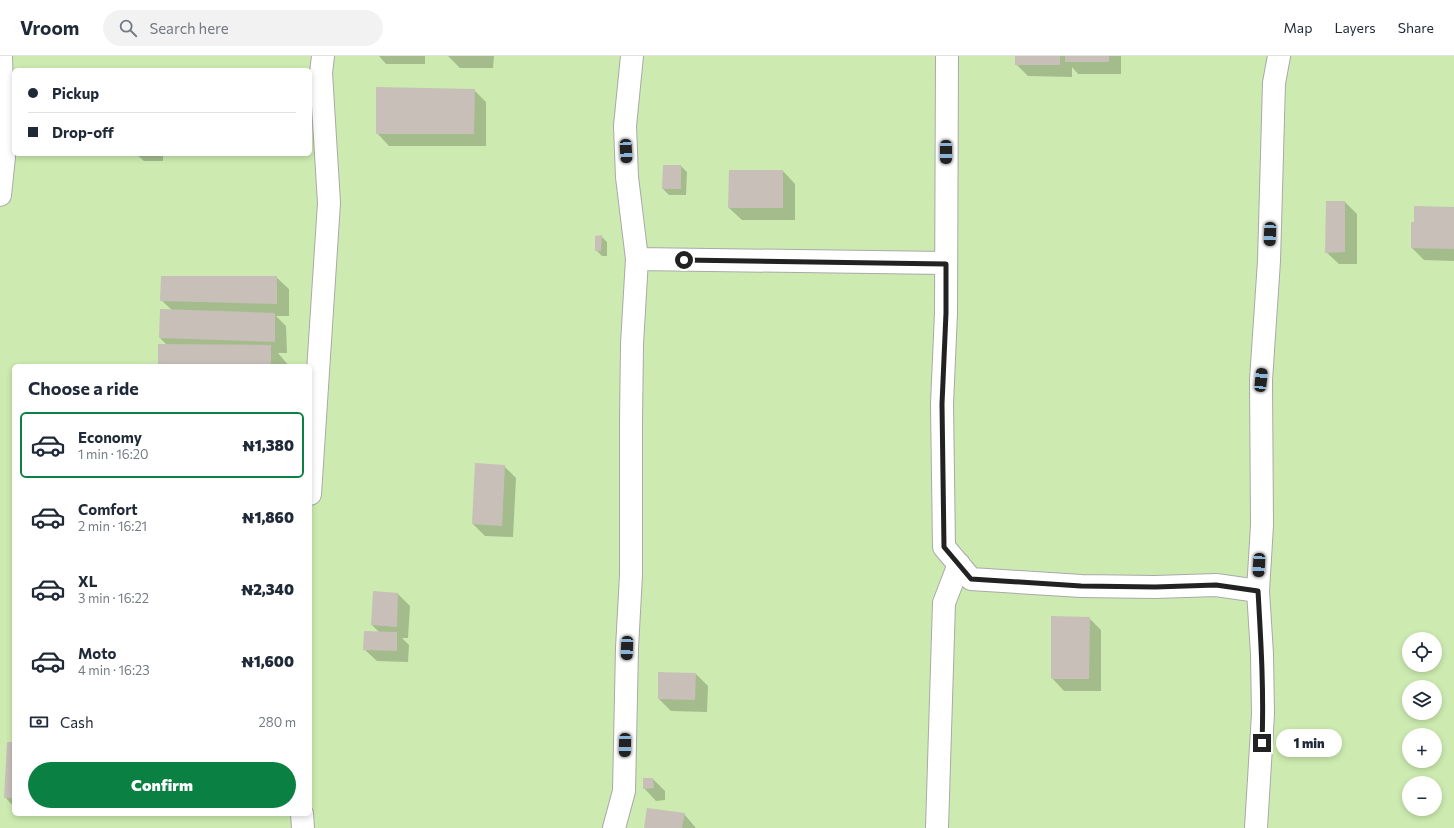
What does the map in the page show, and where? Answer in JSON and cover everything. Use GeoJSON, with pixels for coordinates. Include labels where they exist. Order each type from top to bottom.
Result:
{"type":"FeatureCollection","features":[{"type":"Feature","properties":{"kind":"street"},"geometry":{"type":"LineString","coordinates":[[0,195],[4,157],[1,56]]}},
{"type":"Feature","properties":{"kind":"street"},"geometry":{"type":"LineString","coordinates":[[312,463],[329,203],[321,73],[323,56]]}},
{"type":"Feature","properties":{"kind":"street"},"geometry":{"type":"LineString","coordinates":[[614,828],[624,791],[627,656],[632,576],[630,487],[632,359],[637,259],[627,176],[625,126],[632,56]]}},
{"type":"Feature","properties":{"kind":"street"},"geometry":{"type":"LineString","coordinates":[[947,56],[946,313],[942,404],[944,547],[971,579],[1088,586],[1155,587],[1216,585],[1258,591]]}},
{"type":"Feature","properties":{"kind":"street"},"geometry":{"type":"LineString","coordinates":[[1256,828],[1263,714],[1262,654],[1258,591],[1262,524],[1261,380],[1269,268],[1274,83],[1279,56]]}},
{"type":"Feature","properties":{"kind":"street"},"geometry":{"type":"LineString","coordinates":[[637,259],[946,264]]}},
{"type":"Feature","properties":{"kind":"street"},"geometry":{"type":"LineString","coordinates":[[937,828],[944,603],[959,564]]}},
{"type":"Feature","properties":{"kind":"street"},"geometry":{"type":"LineString","coordinates":[[302,816],[303,828]]}},
{"type":"Feature","properties":{"kind":"green space"},"geometry":{"type":"Polygon","coordinates":[[[0,56],[1454,56],[1454,828],[0,828],[0,56]]]}},
{"type":"Feature","properties":{"kind":"building"},"geometry":{"type":"Polygon","coordinates":[[[1015,56],[1060,56],[1060,65],[1015,65],[1015,56]]]}},
{"type":"Feature","properties":{"kind":"building"},"geometry":{"type":"Polygon","coordinates":[[[1065,56],[1109,56],[1109,62],[1065,62],[1065,56]]]}},
{"type":"Feature","properties":{"kind":"building"},"geometry":{"type":"Polygon","coordinates":[[[376,87],[475,89],[474,134],[376,134],[376,87]]]}},
{"type":"Feature","properties":{"kind":"building"},"geometry":{"type":"Polygon","coordinates":[[[663,165],[681,165],[681,189],[662,189],[663,165]]]}},
{"type":"Feature","properties":{"kind":"building"},"geometry":{"type":"Polygon","coordinates":[[[729,170],[783,170],[783,208],[728,208],[729,170]]]}},
{"type":"Feature","properties":{"kind":"building"},"geometry":{"type":"Polygon","coordinates":[[[1326,201],[1345,201],[1345,252],[1325,253],[1326,201]]]}},
{"type":"Feature","properties":{"kind":"building"},"geometry":{"type":"Polygon","coordinates":[[[1414,206],[1454,207],[1454,249],[1411,248],[1411,222],[1414,222],[1414,206]]]}},
{"type":"Feature","properties":{"kind":"building"},"geometry":{"type":"Polygon","coordinates":[[[602,235],[601,251],[595,251],[595,236],[602,235]]]}},
{"type":"Feature","properties":{"kind":"building"},"geometry":{"type":"Polygon","coordinates":[[[161,276],[277,276],[277,304],[160,301],[161,276]]]}},
{"type":"Feature","properties":{"kind":"building"},"geometry":{"type":"Polygon","coordinates":[[[160,309],[275,313],[275,342],[159,338],[160,309]]]}},
{"type":"Feature","properties":{"kind":"building"},"geometry":{"type":"Polygon","coordinates":[[[158,344],[271,345],[271,364],[158,364],[158,344]]]}},
{"type":"Feature","properties":{"kind":"building"},"geometry":{"type":"Polygon","coordinates":[[[475,463],[505,465],[502,526],[472,524],[475,463]]]}},
{"type":"Feature","properties":{"kind":"building"},"geometry":{"type":"Polygon","coordinates":[[[373,591],[398,593],[397,627],[371,625],[373,591]]]}},
{"type":"Feature","properties":{"kind":"building"},"geometry":{"type":"Polygon","coordinates":[[[1051,616],[1090,617],[1089,679],[1051,679],[1051,616]]]}},
{"type":"Feature","properties":{"kind":"building"},"geometry":{"type":"Polygon","coordinates":[[[364,631],[397,632],[397,651],[363,650],[364,631]]]}},
{"type":"Feature","properties":{"kind":"building"},"geometry":{"type":"Polygon","coordinates":[[[658,672],[696,673],[695,700],[658,699],[658,672]]]}},
{"type":"Feature","properties":{"kind":"building"},"geometry":{"type":"Polygon","coordinates":[[[7,742],[12,742],[12,798],[4,798],[7,742]]]}},
{"type":"Feature","properties":{"kind":"building"},"geometry":{"type":"Polygon","coordinates":[[[643,778],[653,778],[654,788],[643,789],[643,778]]]}},
{"type":"Feature","properties":{"kind":"building"},"geometry":{"type":"Polygon","coordinates":[[[647,808],[685,813],[682,828],[644,828],[647,808]]]}},
{"type":"Feature","properties":{"kind":"route"},"geometry":{"type":"LineString","coordinates":[[684,260],[946,264],[946,313],[942,404],[944,547],[971,579],[1081,586],[1155,587],[1216,585],[1258,591],[1262,654],[1262,743]]}}]}
